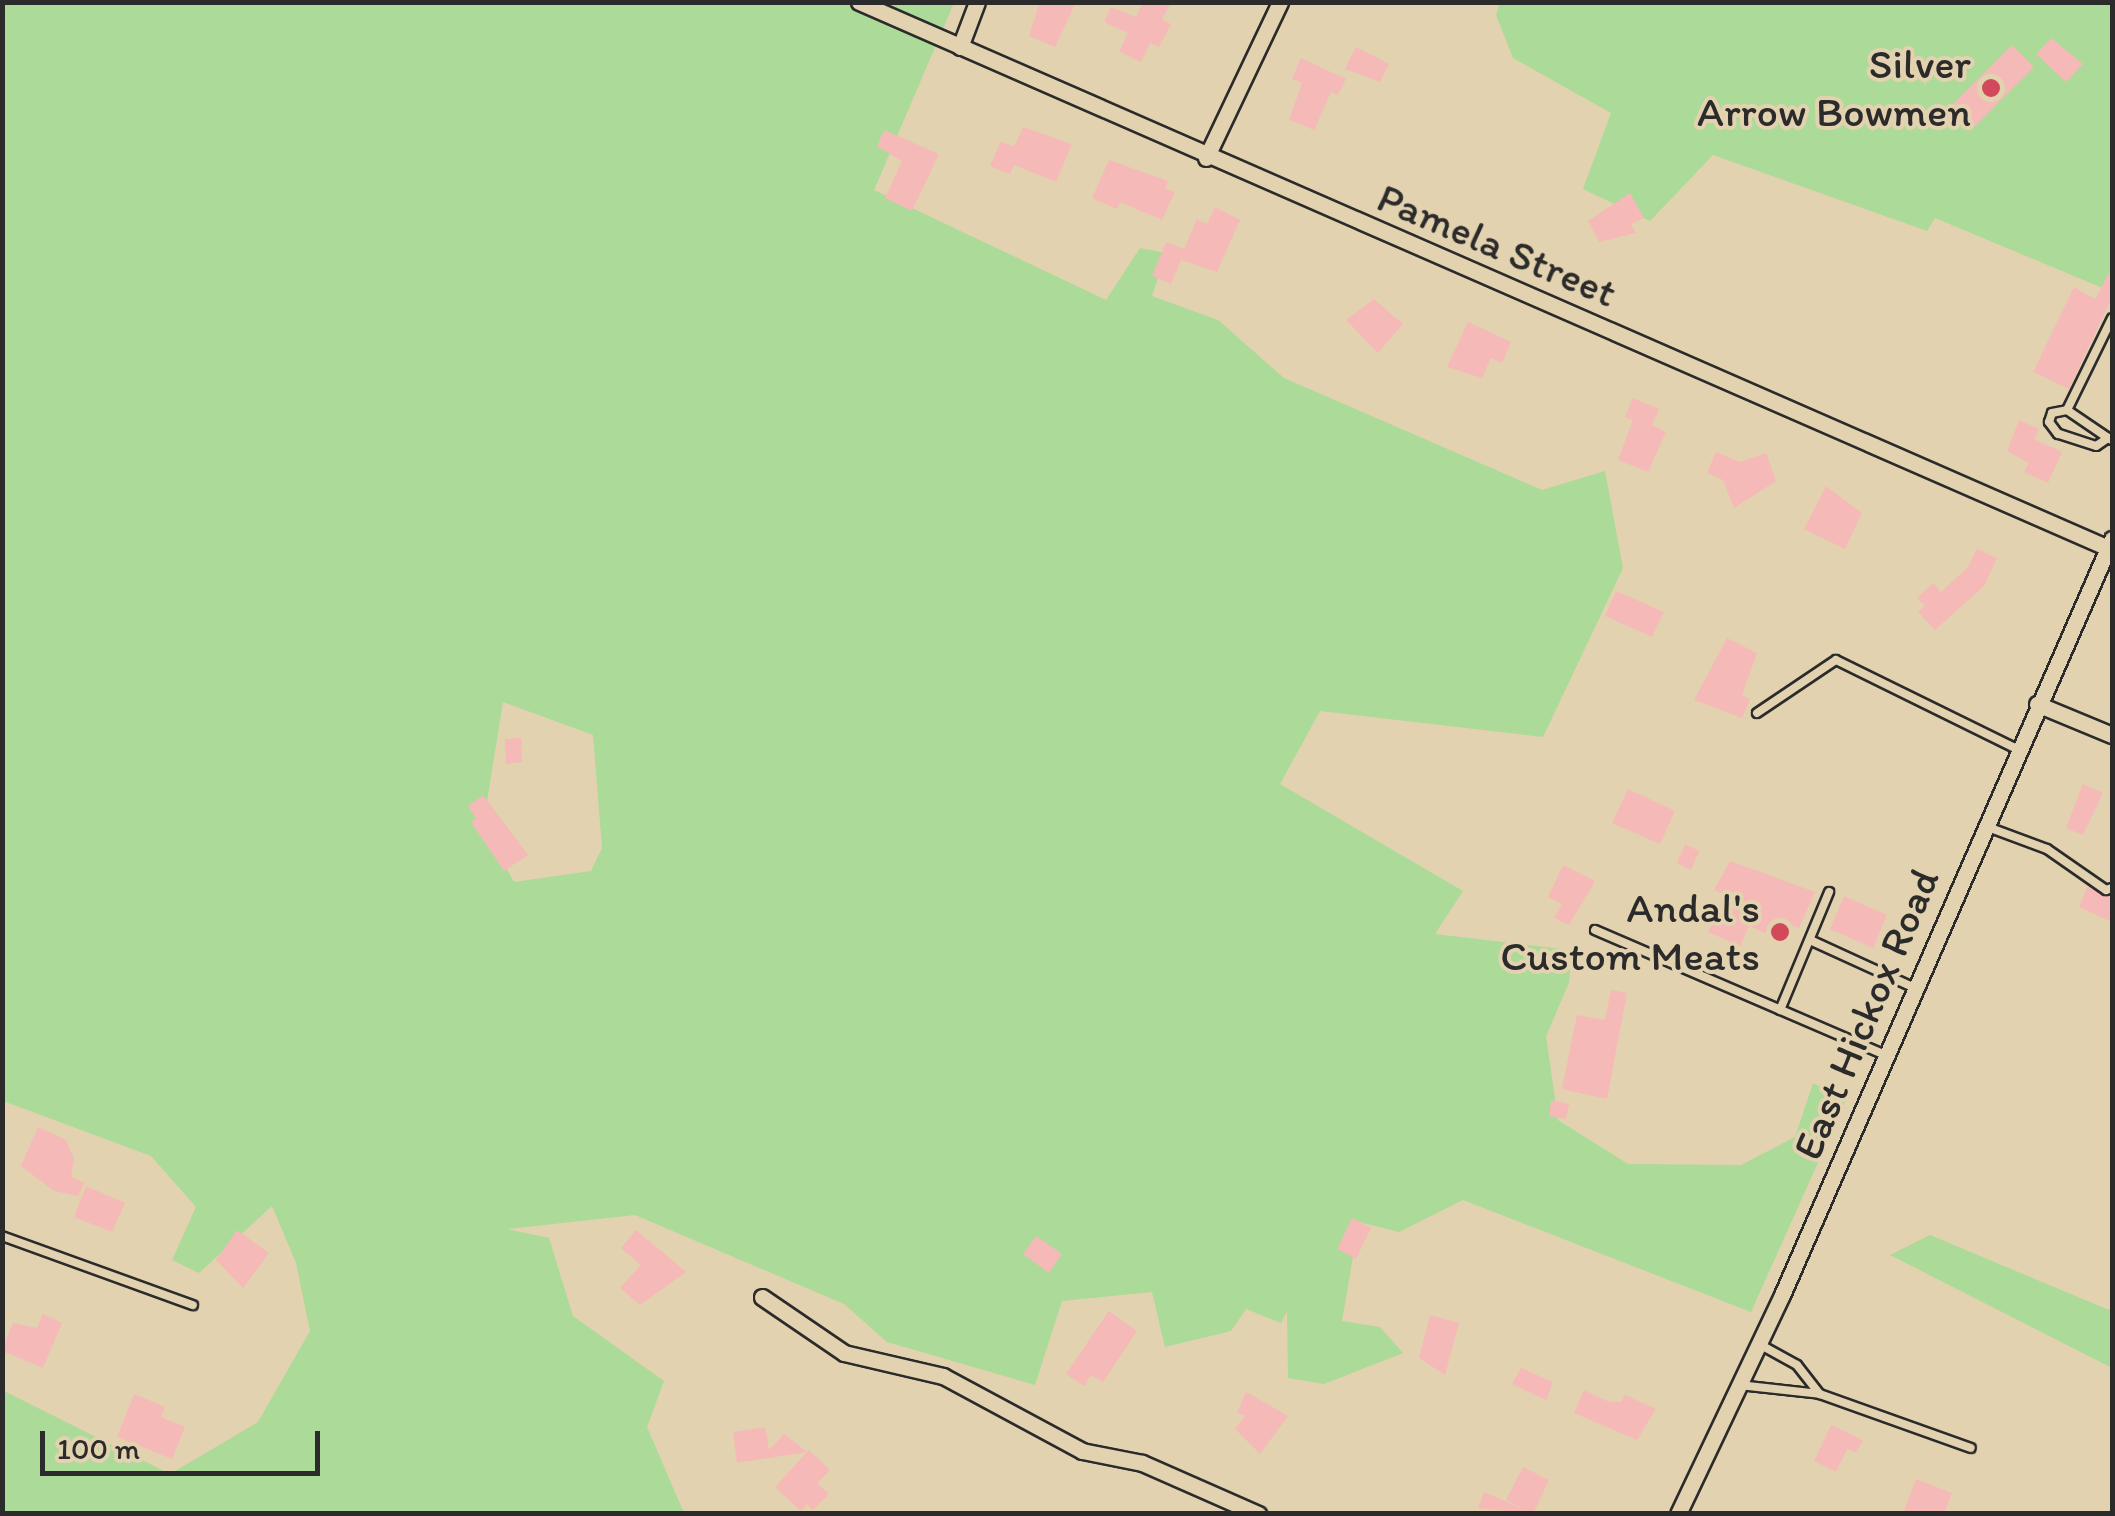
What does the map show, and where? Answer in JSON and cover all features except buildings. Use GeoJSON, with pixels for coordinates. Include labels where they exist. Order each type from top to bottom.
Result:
{"type":"FeatureCollection","features":[{"type":"Feature","properties":{"kind":"street","name":"Pamela Street"},"geometry":{"type":"LineString","coordinates":[[860,2],[1206,158],[2110,544]]}},
{"type":"Feature","properties":{"kind":"street"},"geometry":{"type":"LineString","coordinates":[[960,47],[977,2]]}},
{"type":"Feature","properties":{"kind":"street"},"geometry":{"type":"LineString","coordinates":[[1206,158],[1280,2]]}},
{"type":"Feature","properties":{"kind":"street","name":"East Hickox Road"},"geometry":{"type":"LineString","coordinates":[[1678,1514],[1759,1344],[2110,544]]}},
{"type":"Feature","properties":{"kind":"street"},"geometry":{"type":"LineString","coordinates":[[2037,704],[2112,734]]}},
{"type":"Feature","properties":{"kind":"street"},"geometry":{"type":"LineString","coordinates":[[762,1297],[844,1353],[943,1376],[1082,1451],[1142,1463],[1258,1514]]}},
{"type":"Feature","properties":{"kind":"lane"},"geometry":{"type":"LineString","coordinates":[[2067,410],[2112,318]]}},
{"type":"Feature","properties":{"kind":"lane"},"geometry":{"type":"LineString","coordinates":[[2067,410],[2110,439],[2096,446],[2058,434],[2049,422],[2052,413],[2067,410]]}},
{"type":"Feature","properties":{"kind":"lane"},"geometry":{"type":"LineString","coordinates":[[1758,713],[1836,660],[2018,749]]}},
{"type":"Feature","properties":{"kind":"lane"},"geometry":{"type":"LineString","coordinates":[[1985,826],[2048,849],[2106,890],[2112,888]]}},
{"type":"Feature","properties":{"kind":"lane"},"geometry":{"type":"LineString","coordinates":[[1780,1010],[1829,892]]}},
{"type":"Feature","properties":{"kind":"lane"},"geometry":{"type":"LineString","coordinates":[[1595,930],[1887,1056]]}},
{"type":"Feature","properties":{"kind":"lane"},"geometry":{"type":"LineString","coordinates":[[1810,940],[1917,989]]}},
{"type":"Feature","properties":{"kind":"lane"},"geometry":{"type":"LineString","coordinates":[[2,1236],[193,1305]]}},
{"type":"Feature","properties":{"kind":"lane"},"geometry":{"type":"LineString","coordinates":[[1759,1344],[1797,1365],[1820,1394]]}},
{"type":"Feature","properties":{"kind":"lane"},"geometry":{"type":"LineString","coordinates":[[1739,1385],[1820,1394],[1971,1448]]}},
{"type":"Feature","properties":{"kind":"green space"},"geometry":{"type":"Polygon","coordinates":[[[1500,2],[2112,3],[2112,292],[1935,218],[1927,231],[1713,155],[1650,221],[1583,189],[1611,113],[1513,58],[1496,15],[1500,2]]]}},
{"type":"Feature","properties":{"kind":"green space"},"geometry":{"type":"Polygon","coordinates":[[[3,3],[954,3],[874,190],[1106,300],[1140,248],[1166,253],[1152,296],[1218,320],[1284,378],[1542,490],[1605,471],[1623,568],[1543,737],[1320,711],[1280,784],[1463,891],[1435,934],[1572,950],[1569,983],[1546,1036],[1558,1120],[1628,1164],[1741,1165],[1795,1137],[1813,1083],[1846,1100],[1751,1312],[1463,1200],[1399,1232],[1359,1222],[1342,1321],[1380,1327],[1403,1353],[1324,1384],[1288,1378],[1287,1311],[1281,1323],[1246,1309],[1231,1331],[1165,1347],[1152,1292],[1062,1301],[1035,1385],[887,1342],[844,1304],[635,1215],[507,1229],[549,1238],[573,1316],[664,1381],[647,1427],[684,1513],[3,1513],[2,1390],[170,1474],[258,1422],[310,1331],[296,1263],[272,1206],[199,1273],[172,1260],[196,1207],[151,1156],[3,1101],[3,3]],[[503,702],[483,826],[514,882],[591,871],[602,848],[593,735],[503,702]]]}},
{"type":"Feature","properties":{"kind":"green space"},"geometry":{"type":"Polygon","coordinates":[[[1930,1235],[2109,1310],[2112,1304],[2112,1368],[1890,1255],[1930,1235]]]}},
{"type":"Feature","properties":{"kind":"place","name":"Silver Arrow Bowmen"},"geometry":{"type":"Point","coordinates":[1991,88]}},
{"type":"Feature","properties":{"kind":"place","name":"Andal's Custom Meats"},"geometry":{"type":"Point","coordinates":[1780,932]}}]}
